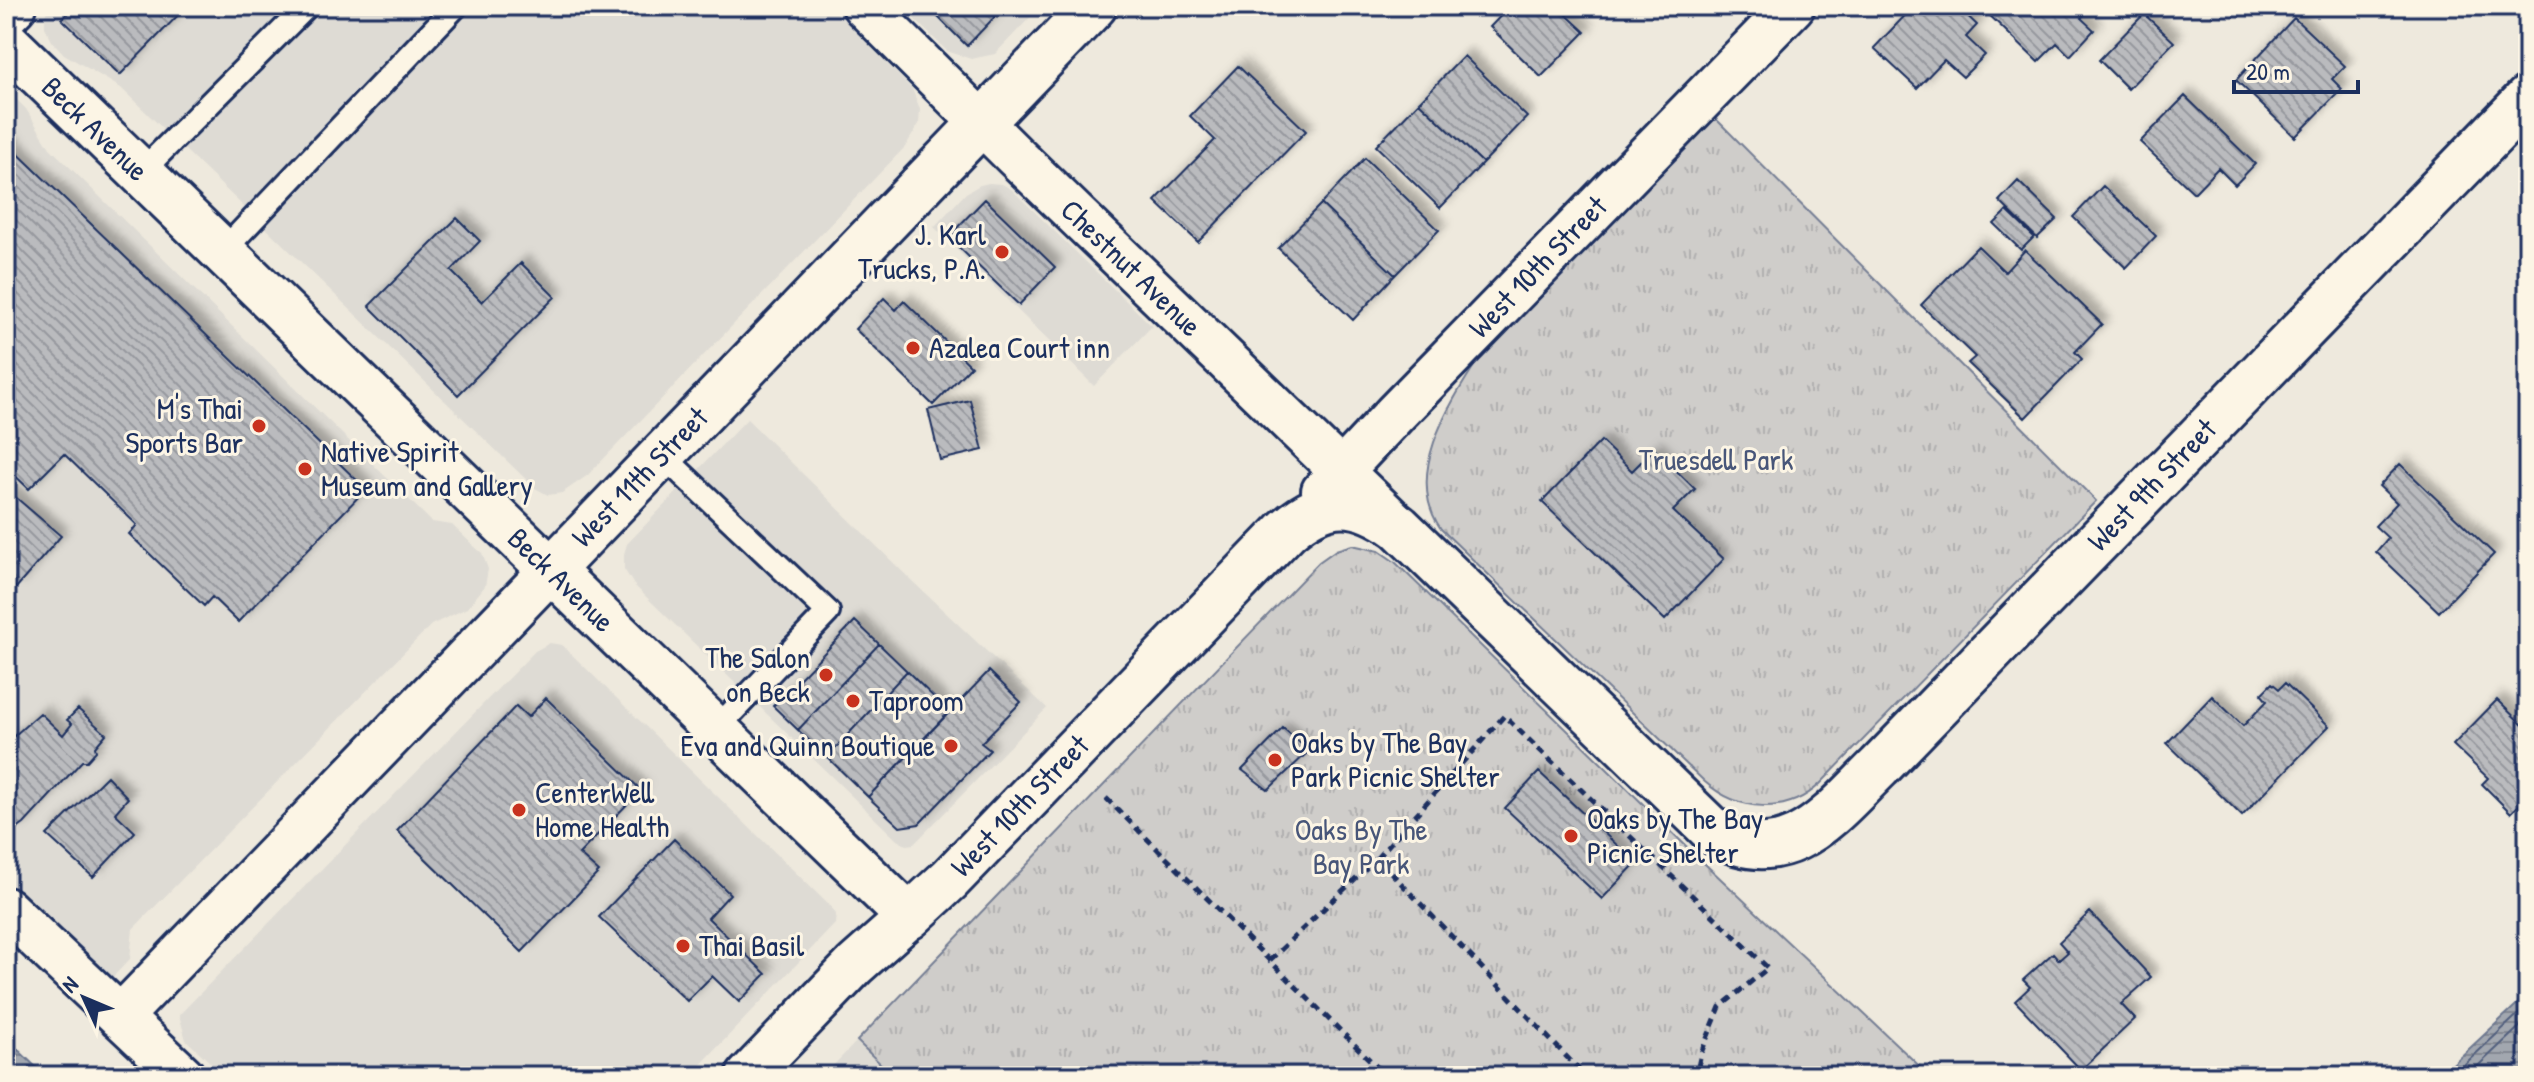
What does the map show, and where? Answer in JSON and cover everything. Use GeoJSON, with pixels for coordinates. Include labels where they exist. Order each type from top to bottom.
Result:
{"type":"FeatureCollection","features":[{"type":"Feature","properties":{"kind":"main road","name":"West 11th Street"},"geometry":{"type":"LineString","coordinates":[[551,570],[1094,6]]}},
{"type":"Feature","properties":{"kind":"main road","name":"Beck Avenue"},"geometry":{"type":"LineString","coordinates":[[6,42],[909,917]]}},
{"type":"Feature","properties":{"kind":"main road","name":"West 9th Street"},"geometry":{"type":"LineString","coordinates":[[1760,847],[1788,843],[1828,817],[2528,98]]}},
{"type":"Feature","properties":{"kind":"main road","name":"Chestnut Avenue"},"geometry":{"type":"LineString","coordinates":[[1347,488],[1399,527],[1700,821],[1734,843],[1760,847]]}},
{"type":"Feature","properties":{"kind":"main road","name":"West 10th Street"},"geometry":{"type":"LineString","coordinates":[[909,917],[950,879],[1287,530],[1347,488]]}},
{"type":"Feature","properties":{"kind":"street"},"geometry":{"type":"LineString","coordinates":[[6,15],[15,6]]}},
{"type":"Feature","properties":{"kind":"street","name":"Chestnut Avenue"},"geometry":{"type":"LineString","coordinates":[[864,6],[1347,488]]}},
{"type":"Feature","properties":{"kind":"street","name":"West 10th Street"},"geometry":{"type":"LineString","coordinates":[[1347,488],[1793,6]]}},
{"type":"Feature","properties":{"kind":"street","name":"West 11th Street"},"geometry":{"type":"LineString","coordinates":[[120,1017],[551,570]]}},
{"type":"Feature","properties":{"kind":"street"},"geometry":{"type":"LineString","coordinates":[[6,909],[183,1076]]}},
{"type":"Feature","properties":{"kind":"street","name":"West 10th Street"},"geometry":{"type":"LineString","coordinates":[[748,1076],[855,965],[909,917]]}},
{"type":"Feature","properties":{"kind":"lane"},"geometry":{"type":"LineString","coordinates":[[140,173],[307,6]]}},
{"type":"Feature","properties":{"kind":"lane"},"geometry":{"type":"LineString","coordinates":[[222,252],[456,6]]}},
{"type":"Feature","properties":{"kind":"lane"},"geometry":{"type":"LineString","coordinates":[[661,454],[828,612],[715,730]]}},
{"type":"Feature","properties":{"kind":"path"},"geometry":{"type":"LineString","coordinates":[[1270,960],[1377,858],[1504,716],[1768,968],[1720,1007],[1701,1053],[1696,1076]]}},
{"type":"Feature","properties":{"kind":"path"},"geometry":{"type":"LineString","coordinates":[[1106,798],[1386,1076]]}},
{"type":"Feature","properties":{"kind":"path"},"geometry":{"type":"LineString","coordinates":[[1377,858],[1585,1076]]}},
{"type":"Feature","properties":{"kind":"shaded area"},"geometry":{"type":"Polygon","coordinates":[[[50,6],[830,6],[912,89],[920,109],[919,124],[905,147],[588,475],[562,493],[548,495],[535,488],[121,88],[64,54],[45,27],[45,15],[50,6]]]}},
{"type":"Feature","properties":{"kind":"shaded area"},"geometry":{"type":"Polygon","coordinates":[[[901,6],[1041,6],[995,54],[971,59],[947,51],[901,6]]]}},
{"type":"Feature","properties":{"kind":"shaded area"},"geometry":{"type":"Polygon","coordinates":[[[6,89],[26,109],[50,148],[432,522],[452,525],[482,553],[488,569],[485,586],[467,608],[431,625],[133,929],[130,959],[109,981],[98,979],[6,885],[6,89]]]}},
{"type":"Feature","properties":{"kind":"shaded area"},"geometry":{"type":"Polygon","coordinates":[[[989,183],[1002,184],[1011,189],[1152,326],[1094,386],[934,227],[966,193],[989,183]]]}},
{"type":"Feature","properties":{"kind":"shaded area"},"geometry":{"type":"Polygon","coordinates":[[[747,419],[1047,708],[914,844],[906,845],[897,840],[634,585],[624,569],[627,544],[747,419]]]}},
{"type":"Feature","properties":{"kind":"shaded area"},"geometry":{"type":"Polygon","coordinates":[[[550,643],[562,645],[830,906],[836,914],[835,924],[690,1076],[225,1076],[186,1040],[179,1015],[535,651],[550,643]]]}},
{"type":"Feature","properties":{"kind":"shaded area"},"geometry":{"type":"Polygon","coordinates":[[[857,1041],[893,1076],[823,1076],[857,1041]]]}},
{"type":"Feature","properties":{"kind":"green space","name":"Truesdell Park"},"geometry":{"type":"Polygon","coordinates":[[[1715,118],[2096,501],[1820,784],[1807,794],[1777,805],[1747,804],[1718,792],[1705,782],[1441,529],[1430,508],[1427,486],[1434,441],[1455,397],[1479,358],[1715,118]]]}},
{"type":"Feature","properties":{"kind":"green space","name":"Oaks By The Bay Park"},"geometry":{"type":"Polygon","coordinates":[[[1352,545],[1379,551],[1395,562],[1688,848],[1930,1076],[893,1076],[857,1041],[1319,562],[1336,550],[1352,545]]]}},
{"type":"Feature","properties":{"kind":"water"},"geometry":{"type":"Polygon","coordinates":[[[2528,994],[2528,1076],[2441,1076],[2442,1074],[2528,994]]]}},
{"type":"Feature","properties":{"kind":"water"},"geometry":{"type":"Polygon","coordinates":[[[6,1038],[45,1076],[6,1076],[6,1038]]]}},
{"type":"Feature","properties":{"kind":"building"},"geometry":{"type":"Polygon","coordinates":[[[74,6],[187,6],[120,75],[62,19],[74,6]]]}},
{"type":"Feature","properties":{"kind":"building"},"geometry":{"type":"Polygon","coordinates":[[[932,6],[1005,6],[967,46],[930,9],[932,6]]]}},
{"type":"Feature","properties":{"kind":"building"},"geometry":{"type":"Polygon","coordinates":[[[1510,6],[1557,6],[1585,32],[1541,77],[1490,27],[1510,6]]]}},
{"type":"Feature","properties":{"kind":"building"},"geometry":{"type":"Polygon","coordinates":[[[1914,6],[1957,6],[1977,25],[1966,37],[1985,55],[1963,77],[1944,60],[1917,88],[1874,48],[1914,6]]]}},
{"type":"Feature","properties":{"kind":"building"},"geometry":{"type":"Polygon","coordinates":[[[1980,6],[2092,6],[2081,18],[2094,30],[2070,56],[2057,43],[2038,62],[1980,6]]]}},
{"type":"Feature","properties":{"kind":"building"},"geometry":{"type":"Polygon","coordinates":[[[2144,14],[2174,42],[2128,89],[2099,60],[2144,14]]]}},
{"type":"Feature","properties":{"kind":"building"},"geometry":{"type":"Polygon","coordinates":[[[2294,18],[2345,66],[2332,79],[2342,89],[2295,137],[2236,80],[2294,18]]]}},
{"type":"Feature","properties":{"kind":"building"},"geometry":{"type":"Polygon","coordinates":[[[1464,56],[1527,117],[1483,163],[1419,102],[1464,56]]]}},
{"type":"Feature","properties":{"kind":"building"},"geometry":{"type":"Polygon","coordinates":[[[1238,66],[1306,131],[1198,242],[1155,201],[1215,140],[1190,116],[1238,66]]]}},
{"type":"Feature","properties":{"kind":"building"},"geometry":{"type":"Polygon","coordinates":[[[2185,96],[2255,164],[2235,185],[2218,168],[2194,193],[2140,142],[2185,96]]]}},
{"type":"Feature","properties":{"kind":"building"},"geometry":{"type":"Polygon","coordinates":[[[1419,102],[1483,163],[1440,208],[1376,146],[1419,102]]]}},
{"type":"Feature","properties":{"kind":"building"},"geometry":{"type":"Polygon","coordinates":[[[6,142],[366,489],[238,622],[212,597],[204,606],[129,534],[137,525],[64,454],[29,489],[6,467],[6,410],[12,404],[6,398],[6,142]]]}},
{"type":"Feature","properties":{"kind":"building"},"geometry":{"type":"Polygon","coordinates":[[[1365,158],[1439,230],[1395,275],[1321,204],[1365,158]]]}},
{"type":"Feature","properties":{"kind":"building"},"geometry":{"type":"Polygon","coordinates":[[[2018,181],[2057,219],[2037,238],[1999,201],[2018,181]]]}},
{"type":"Feature","properties":{"kind":"building"},"geometry":{"type":"Polygon","coordinates":[[[2103,186],[2156,236],[2126,268],[2073,217],[2103,186]]]}},
{"type":"Feature","properties":{"kind":"building","name":"J. Karl Trucks, P.A."},"geometry":{"type":"Polygon","coordinates":[[[985,199],[1055,267],[1019,305],[948,237],[985,199]]]}},
{"type":"Feature","properties":{"kind":"building"},"geometry":{"type":"Polygon","coordinates":[[[1321,204],[1395,275],[1353,320],[1278,248],[1321,204]]]}},
{"type":"Feature","properties":{"kind":"building"},"geometry":{"type":"Polygon","coordinates":[[[2007,211],[2034,237],[2021,250],[1994,224],[2007,211]]]}},
{"type":"Feature","properties":{"kind":"building"},"geometry":{"type":"Polygon","coordinates":[[[457,218],[480,241],[451,271],[482,302],[521,263],[555,297],[458,395],[369,306],[457,218]]]}},
{"type":"Feature","properties":{"kind":"building"},"geometry":{"type":"Polygon","coordinates":[[[1978,246],[2005,272],[2025,250],[2102,324],[2075,352],[2082,359],[2025,418],[1968,363],[1975,357],[1921,305],[1978,246]]]}},
{"type":"Feature","properties":{"kind":"building","name":"Azalea Court inn"},"geometry":{"type":"Polygon","coordinates":[[[884,298],[896,310],[904,301],[971,366],[933,405],[855,329],[884,298]]]}},
{"type":"Feature","properties":{"kind":"building"},"geometry":{"type":"Polygon","coordinates":[[[970,400],[983,450],[940,460],[928,410],[970,400]]]}},
{"type":"Feature","properties":{"kind":"building"},"geometry":{"type":"Polygon","coordinates":[[[1601,441],[1632,471],[1654,449],[1695,489],[1673,511],[1724,559],[1665,620],[1542,502],[1601,441]]]}},
{"type":"Feature","properties":{"kind":"building"},"geometry":{"type":"Polygon","coordinates":[[[2400,464],[2494,554],[2439,612],[2376,552],[2388,538],[2375,526],[2397,503],[2379,486],[2400,464]]]}},
{"type":"Feature","properties":{"kind":"building"},"geometry":{"type":"Polygon","coordinates":[[[6,489],[61,536],[16,588],[6,579],[6,489]]]}},
{"type":"Feature","properties":{"kind":"building","name":"The Salon on Beck"},"geometry":{"type":"Polygon","coordinates":[[[855,621],[879,644],[798,730],[773,706],[855,621]]]}},
{"type":"Feature","properties":{"kind":"building","name":"Taproom"},"geometry":{"type":"Polygon","coordinates":[[[879,644],[907,671],[827,757],[798,730],[879,644]]]}},
{"type":"Feature","properties":{"kind":"building"},"geometry":{"type":"Polygon","coordinates":[[[907,671],[949,712],[868,797],[827,757],[907,671]]]}},
{"type":"Feature","properties":{"kind":"building","name":"Eva and Quinn Boutique"},"geometry":{"type":"Polygon","coordinates":[[[989,671],[1021,702],[981,743],[990,750],[919,824],[900,827],[868,797],[989,671]]]}},
{"type":"Feature","properties":{"kind":"building"},"geometry":{"type":"Polygon","coordinates":[[[2272,683],[2279,689],[2285,683],[2329,726],[2242,816],[2167,743],[2212,696],[2243,726],[2267,701],[2261,694],[2272,683]]]}},
{"type":"Feature","properties":{"kind":"building","name":"CenterWell Home Health"},"geometry":{"type":"Polygon","coordinates":[[[546,698],[641,790],[579,854],[599,872],[522,952],[397,831],[516,706],[528,717],[546,698]]]}},
{"type":"Feature","properties":{"kind":"building"},"geometry":{"type":"Polygon","coordinates":[[[2497,700],[2528,730],[2528,796],[2511,813],[2482,784],[2488,778],[2453,745],[2497,700]]]}},
{"type":"Feature","properties":{"kind":"building"},"geometry":{"type":"Polygon","coordinates":[[[78,709],[106,734],[87,761],[82,761],[13,832],[6,826],[6,743],[40,713],[63,735],[72,724],[67,720],[78,709]]]}},
{"type":"Feature","properties":{"kind":"building","name":"Oaks by The Bay Park Picnic Shelter"},"geometry":{"type":"Polygon","coordinates":[[[1283,728],[1309,751],[1268,790],[1242,770],[1283,728]]]}},
{"type":"Feature","properties":{"kind":"building","name":"Oaks by The Bay Picnic Shelter"},"geometry":{"type":"Polygon","coordinates":[[[1539,772],[1636,863],[1602,899],[1505,808],[1539,772]]]}},
{"type":"Feature","properties":{"kind":"building"},"geometry":{"type":"Polygon","coordinates":[[[107,776],[128,798],[115,813],[135,832],[93,877],[47,835],[107,776]]]}},
{"type":"Feature","properties":{"kind":"building","name":"Thai Basil"},"geometry":{"type":"Polygon","coordinates":[[[674,839],[730,894],[708,918],[766,974],[739,1002],[712,976],[687,1001],[599,917],[674,839]]]}},
{"type":"Feature","properties":{"kind":"building"},"geometry":{"type":"Polygon","coordinates":[[[2090,912],[2151,977],[2121,1004],[2135,1019],[2081,1070],[2015,1001],[2030,987],[2023,980],[2053,953],[2059,960],[2068,952],[2059,942],[2090,912]]]}},
{"type":"Feature","properties":{"kind":"place","name":"J. Karl Trucks, P.A."},"geometry":{"type":"Point","coordinates":[1002,252]}},
{"type":"Feature","properties":{"kind":"place","name":"Azalea Court inn"},"geometry":{"type":"Point","coordinates":[913,348]}},
{"type":"Feature","properties":{"kind":"place","name":"M's Thai Sports Bar"},"geometry":{"type":"Point","coordinates":[259,426]}},
{"type":"Feature","properties":{"kind":"place","name":"Native Spirit Museum and Gallery"},"geometry":{"type":"Point","coordinates":[305,469]}},
{"type":"Feature","properties":{"kind":"place","name":"The Salon on Beck"},"geometry":{"type":"Point","coordinates":[826,675]}},
{"type":"Feature","properties":{"kind":"place","name":"Taproom"},"geometry":{"type":"Point","coordinates":[853,701]}},
{"type":"Feature","properties":{"kind":"place","name":"Eva and Quinn Boutique"},"geometry":{"type":"Point","coordinates":[951,746]}},
{"type":"Feature","properties":{"kind":"place","name":"Oaks by The Bay Park Picnic Shelter"},"geometry":{"type":"Point","coordinates":[1275,760]}},
{"type":"Feature","properties":{"kind":"place","name":"CenterWell Home Health"},"geometry":{"type":"Point","coordinates":[519,810]}},
{"type":"Feature","properties":{"kind":"place","name":"Oaks by The Bay Picnic Shelter"},"geometry":{"type":"Point","coordinates":[1571,836]}},
{"type":"Feature","properties":{"kind":"place","name":"Thai Basil"},"geometry":{"type":"Point","coordinates":[683,946]}}]}
